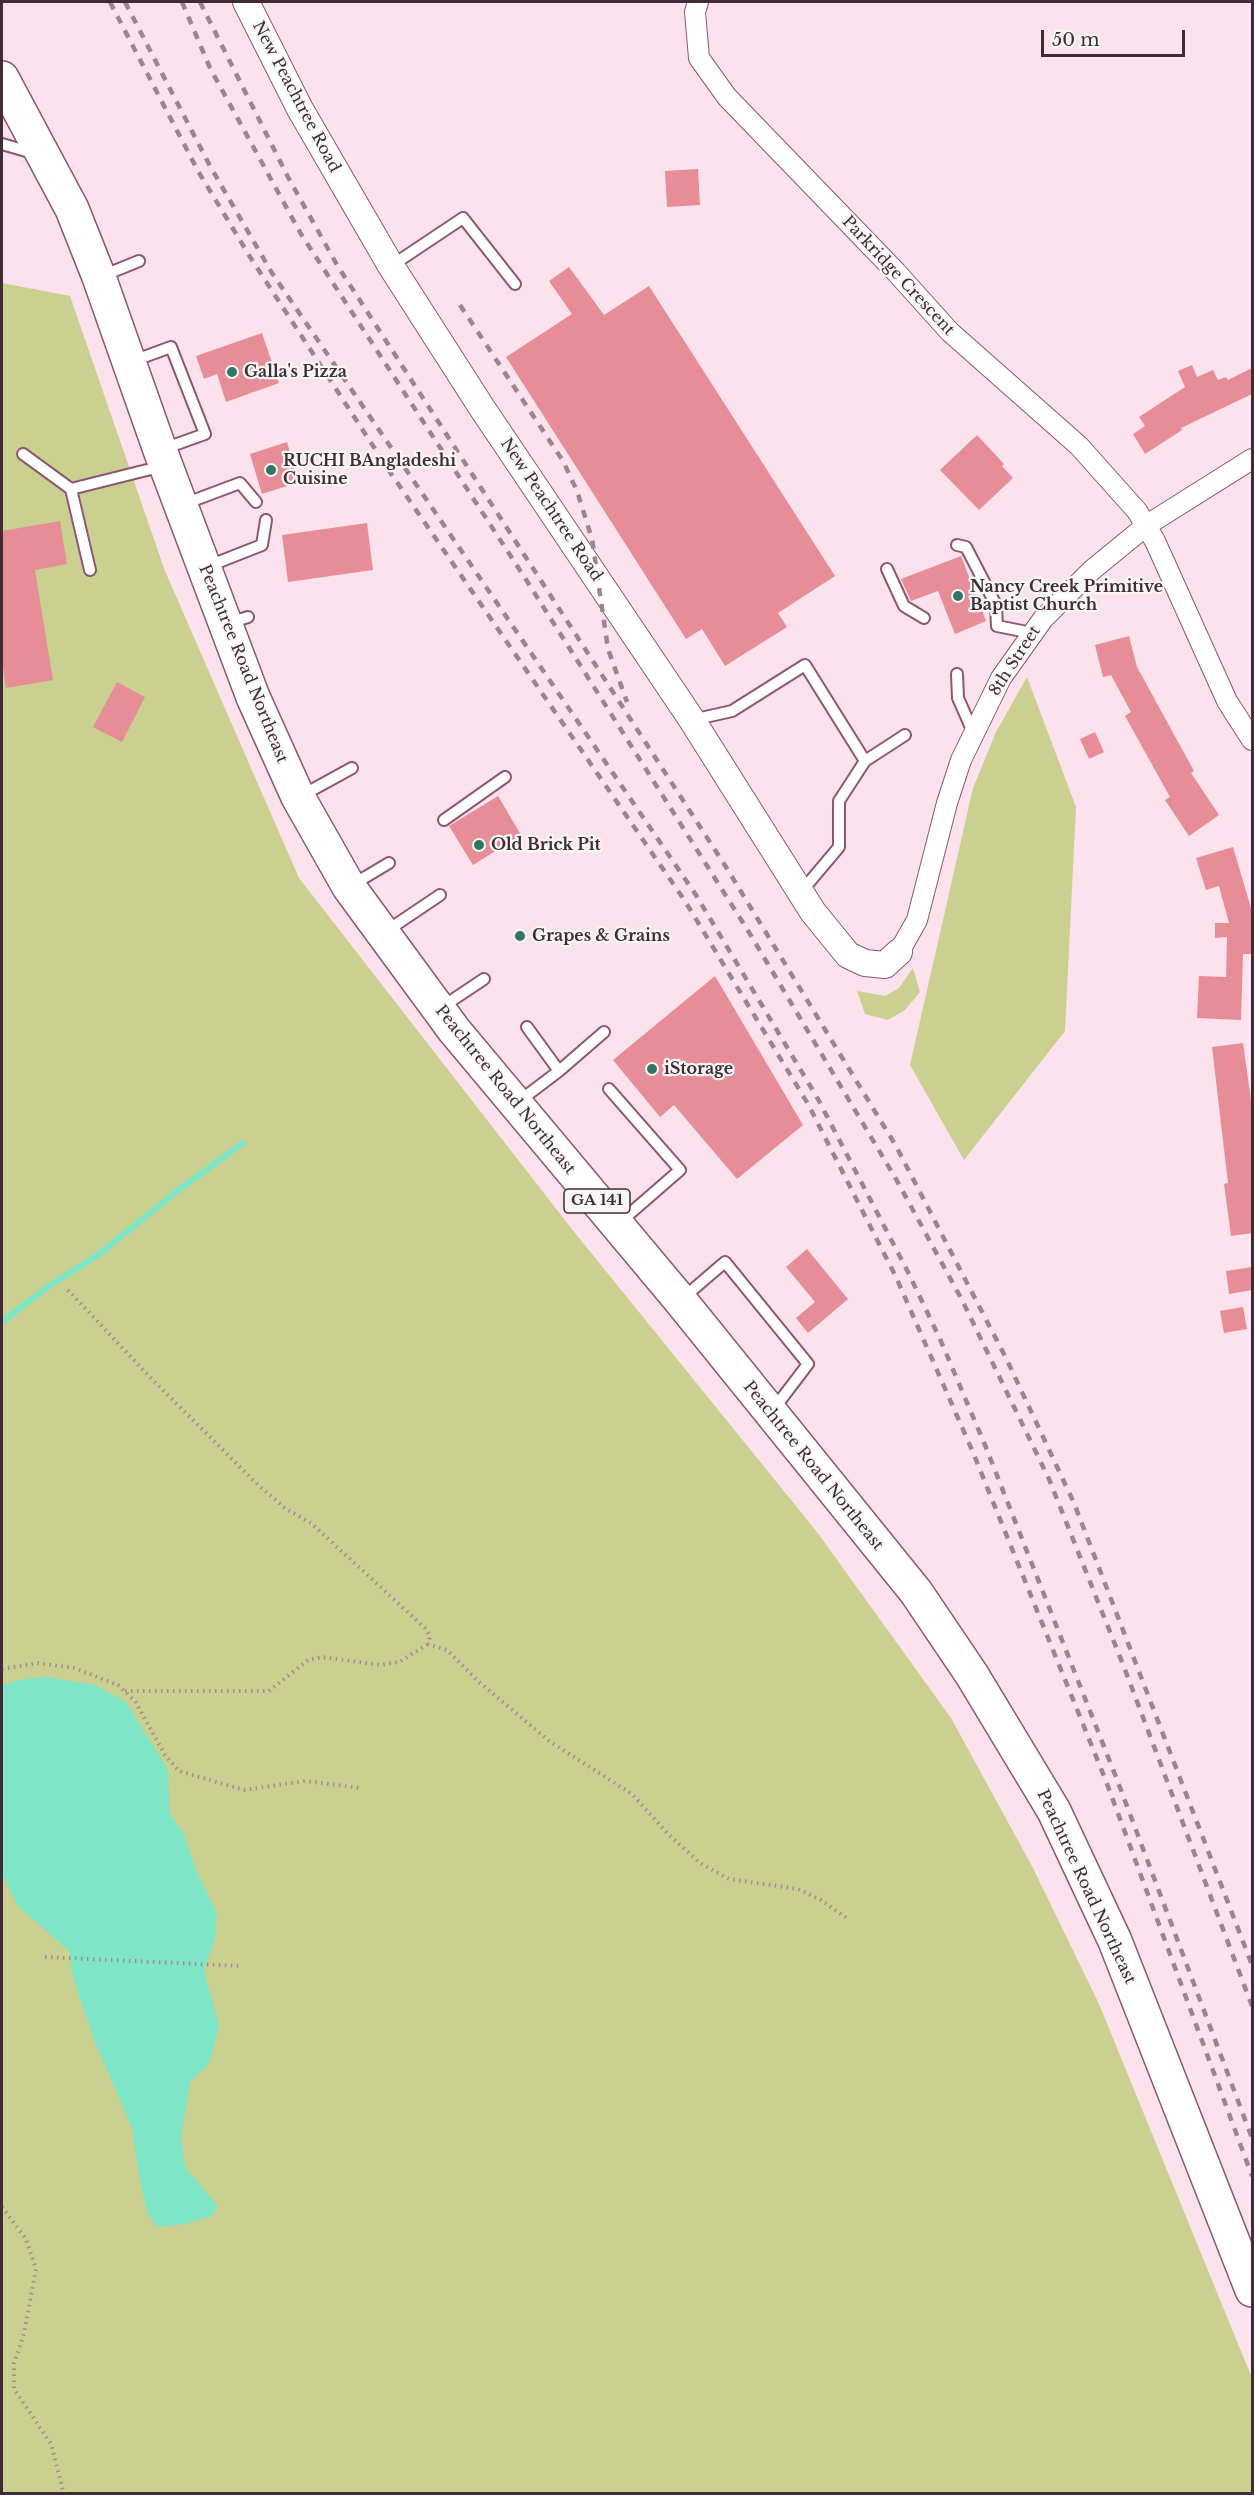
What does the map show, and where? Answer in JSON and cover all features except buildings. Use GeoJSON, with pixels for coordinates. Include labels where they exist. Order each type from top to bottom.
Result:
{"type":"FeatureCollection","features":[{"type":"Feature","properties":{"kind":"highway","name":"Peachtree Road Northeast"},"geometry":{"type":"LineString","coordinates":[[2,78],[72,209],[99,277],[203,568],[237,620],[253,697],[298,797],[349,887],[439,1009],[680,1300],[916,1592],[972,1675],[1054,1811],[1115,1941],[1252,2290]]}},
{"type":"Feature","properties":{"kind":"street","name":"New Peachtree Road"},"geometry":{"type":"LineString","coordinates":[[246,2],[300,109],[391,266],[482,408],[692,720],[813,912],[848,955],[865,963],[885,965],[899,952]]}},
{"type":"Feature","properties":{"kind":"street","name":"Parkridge Crescent"},"geometry":{"type":"LineString","coordinates":[[698,2],[695,12],[699,58],[727,97],[896,272],[950,332],[1079,446],[1147,525],[1227,701],[1252,740]]}},
{"type":"Feature","properties":{"kind":"street","name":"8th Street"},"geometry":{"type":"LineString","coordinates":[[899,952],[917,920],[947,803],[973,732],[1001,678],[1042,619],[1092,570],[1147,525],[1252,459]]}},
{"type":"Feature","properties":{"kind":"lane"},"geometry":{"type":"LineString","coordinates":[[2,144],[43,156]]}},
{"type":"Feature","properties":{"kind":"lane"},"geometry":{"type":"LineString","coordinates":[[391,266],[463,218],[515,284]]}},
{"type":"Feature","properties":{"kind":"lane"},"geometry":{"type":"LineString","coordinates":[[99,277],[139,261]]}},
{"type":"Feature","properties":{"kind":"lane"},"geometry":{"type":"LineString","coordinates":[[71,489],[163,458],[205,434],[171,347],[128,363]]}},
{"type":"Feature","properties":{"kind":"lane"},"geometry":{"type":"LineString","coordinates":[[23,454],[71,489],[90,570]]}},
{"type":"Feature","properties":{"kind":"lane"},"geometry":{"type":"LineString","coordinates":[[181,505],[240,483],[256,502]]}},
{"type":"Feature","properties":{"kind":"lane"},"geometry":{"type":"LineString","coordinates":[[203,568],[262,545],[266,520]]}},
{"type":"Feature","properties":{"kind":"lane"},"geometry":{"type":"LineString","coordinates":[[957,545],[966,547],[996,605],[997,626],[1032,633]]}},
{"type":"Feature","properties":{"kind":"lane"},"geometry":{"type":"LineString","coordinates":[[887,569],[904,606],[924,618]]}},
{"type":"Feature","properties":{"kind":"lane"},"geometry":{"type":"LineString","coordinates":[[692,720],[732,711],[805,665],[865,760]]}},
{"type":"Feature","properties":{"kind":"lane"},"geometry":{"type":"LineString","coordinates":[[957,674],[958,698],[973,732]]}},
{"type":"Feature","properties":{"kind":"lane"},"geometry":{"type":"LineString","coordinates":[[801,893],[839,847],[839,801],[865,760],[905,735]]}},
{"type":"Feature","properties":{"kind":"lane"},"geometry":{"type":"LineString","coordinates":[[298,797],[352,768]]}},
{"type":"Feature","properties":{"kind":"lane"},"geometry":{"type":"LineString","coordinates":[[444,820],[505,777]]}},
{"type":"Feature","properties":{"kind":"lane"},"geometry":{"type":"LineString","coordinates":[[349,887],[389,863]]}},
{"type":"Feature","properties":{"kind":"lane"},"geometry":{"type":"LineString","coordinates":[[382,934],[440,895]]}},
{"type":"Feature","properties":{"kind":"lane"},"geometry":{"type":"LineString","coordinates":[[439,1009],[484,979]]}},
{"type":"Feature","properties":{"kind":"lane"},"geometry":{"type":"LineString","coordinates":[[527,1028],[559,1071]]}},
{"type":"Feature","properties":{"kind":"lane"},"geometry":{"type":"LineString","coordinates":[[516,1104],[604,1032]]}},
{"type":"Feature","properties":{"kind":"lane"},"geometry":{"type":"LineString","coordinates":[[609,1089],[680,1170],[617,1225]]}},
{"type":"Feature","properties":{"kind":"lane"},"geometry":{"type":"LineString","coordinates":[[680,1300],[725,1262],[808,1364],[771,1413]]}},
{"type":"Feature","properties":{"kind":"path"},"geometry":{"type":"LineString","coordinates":[[68,1290],[146,1373],[255,1482],[286,1509],[311,1523],[425,1628],[430,1636],[428,1644],[399,1662],[380,1665],[322,1657],[308,1660],[269,1691],[124,1691]]}},
{"type":"Feature","properties":{"kind":"path"},"geometry":{"type":"LineString","coordinates":[[428,1644],[447,1650],[478,1681],[549,1742],[632,1794],[668,1834],[700,1863],[729,1879],[798,1890],[821,1900],[848,1919]]}},
{"type":"Feature","properties":{"kind":"path"},"geometry":{"type":"LineString","coordinates":[[2,1669],[37,1663],[74,1668],[99,1676],[124,1691],[135,1701],[165,1755],[178,1771],[244,1790],[305,1781],[360,1788]]}},
{"type":"Feature","properties":{"kind":"path"},"geometry":{"type":"LineString","coordinates":[[45,1956],[242,1966]]}},
{"type":"Feature","properties":{"kind":"path"},"geometry":{"type":"LineString","coordinates":[[2,2207],[26,2239],[36,2270],[24,2334],[14,2363],[14,2389],[51,2444],[64,2493]]}},
{"type":"Feature","properties":{"kind":"shaded area"},"geometry":{"type":"Polygon","coordinates":[[[2,283],[70,296],[165,571],[299,878],[571,1228],[817,1532],[951,1718],[1033,1868],[1099,2004],[1252,2378],[1252,2493],[2,2493],[2,283]]]}},
{"type":"Feature","properties":{"kind":"shaded area"},"geometry":{"type":"Polygon","coordinates":[[[1027,677],[1076,807],[1065,1031],[964,1160],[910,1065],[973,788],[996,732],[1027,677]]]}},
{"type":"Feature","properties":{"kind":"shaded area"},"geometry":{"type":"Polygon","coordinates":[[[913,968],[920,992],[905,1010],[888,1020],[865,1014],[857,991],[885,996],[899,988],[913,968]]]}},
{"type":"Feature","properties":{"kind":"shaded area"},"geometry":{"type":"Polygon","coordinates":[[[47,1677],[95,1685],[126,1702],[168,1770],[170,1814],[184,1834],[196,1870],[217,1913],[215,1939],[204,1970],[219,2026],[211,2058],[205,2068],[190,2082],[181,2137],[185,2167],[218,2206],[212,2216],[185,2224],[158,2227],[148,2215],[132,2128],[94,2040],[74,1980],[69,1951],[18,1906],[2,1875],[2,1685],[24,1679],[47,1677]]]}},
{"type":"Feature","properties":{"kind":"waterway"},"geometry":{"type":"LineString","coordinates":[[2,1322],[49,1286],[98,1255],[176,1192],[243,1143]]}},
{"type":"Feature","properties":{"kind":"railway"},"geometry":{"type":"LineString","coordinates":[[110,2],[198,171],[252,260],[392,475],[685,901],[808,1104],[896,1277],[972,1450],[1106,1781],[1252,2176]]}},
{"type":"Feature","properties":{"kind":"railway"},"geometry":{"type":"LineString","coordinates":[[125,2],[210,166],[272,273],[696,895],[818,1099],[908,1272],[940,1339],[985,1445],[1116,1777],[1252,2138]]}},
{"type":"Feature","properties":{"kind":"railway"},"geometry":{"type":"LineString","coordinates":[[182,2],[210,68],[301,234],[525,578],[747,929],[896,1179],[962,1300],[1049,1479],[1124,1667],[1252,2006]]}},
{"type":"Feature","properties":{"kind":"railway"},"geometry":{"type":"LineString","coordinates":[[200,2],[288,177],[337,265],[726,867],[896,1146],[1006,1358],[1074,1503],[1252,1965]]}},
{"type":"Feature","properties":{"kind":"railway"},"geometry":{"type":"LineString","coordinates":[[460,305],[563,461],[577,491],[592,539],[608,649],[627,702]]}},
{"type":"Feature","properties":{"kind":"place","name":"Galla's Pizza"},"geometry":{"type":"Point","coordinates":[232,372]}},
{"type":"Feature","properties":{"kind":"place","name":"RUCHI BAngladeshi Cuisine"},"geometry":{"type":"Point","coordinates":[271,470]}},
{"type":"Feature","properties":{"kind":"place","name":"Nancy Creek Primitive Baptist Church"},"geometry":{"type":"Point","coordinates":[958,596]}},
{"type":"Feature","properties":{"kind":"place","name":"Old Brick Pit"},"geometry":{"type":"Point","coordinates":[479,845]}},
{"type":"Feature","properties":{"kind":"place","name":"Grapes & Grains"},"geometry":{"type":"Point","coordinates":[520,936]}},
{"type":"Feature","properties":{"kind":"place","name":"iStorage"},"geometry":{"type":"Point","coordinates":[652,1069]}}]}
